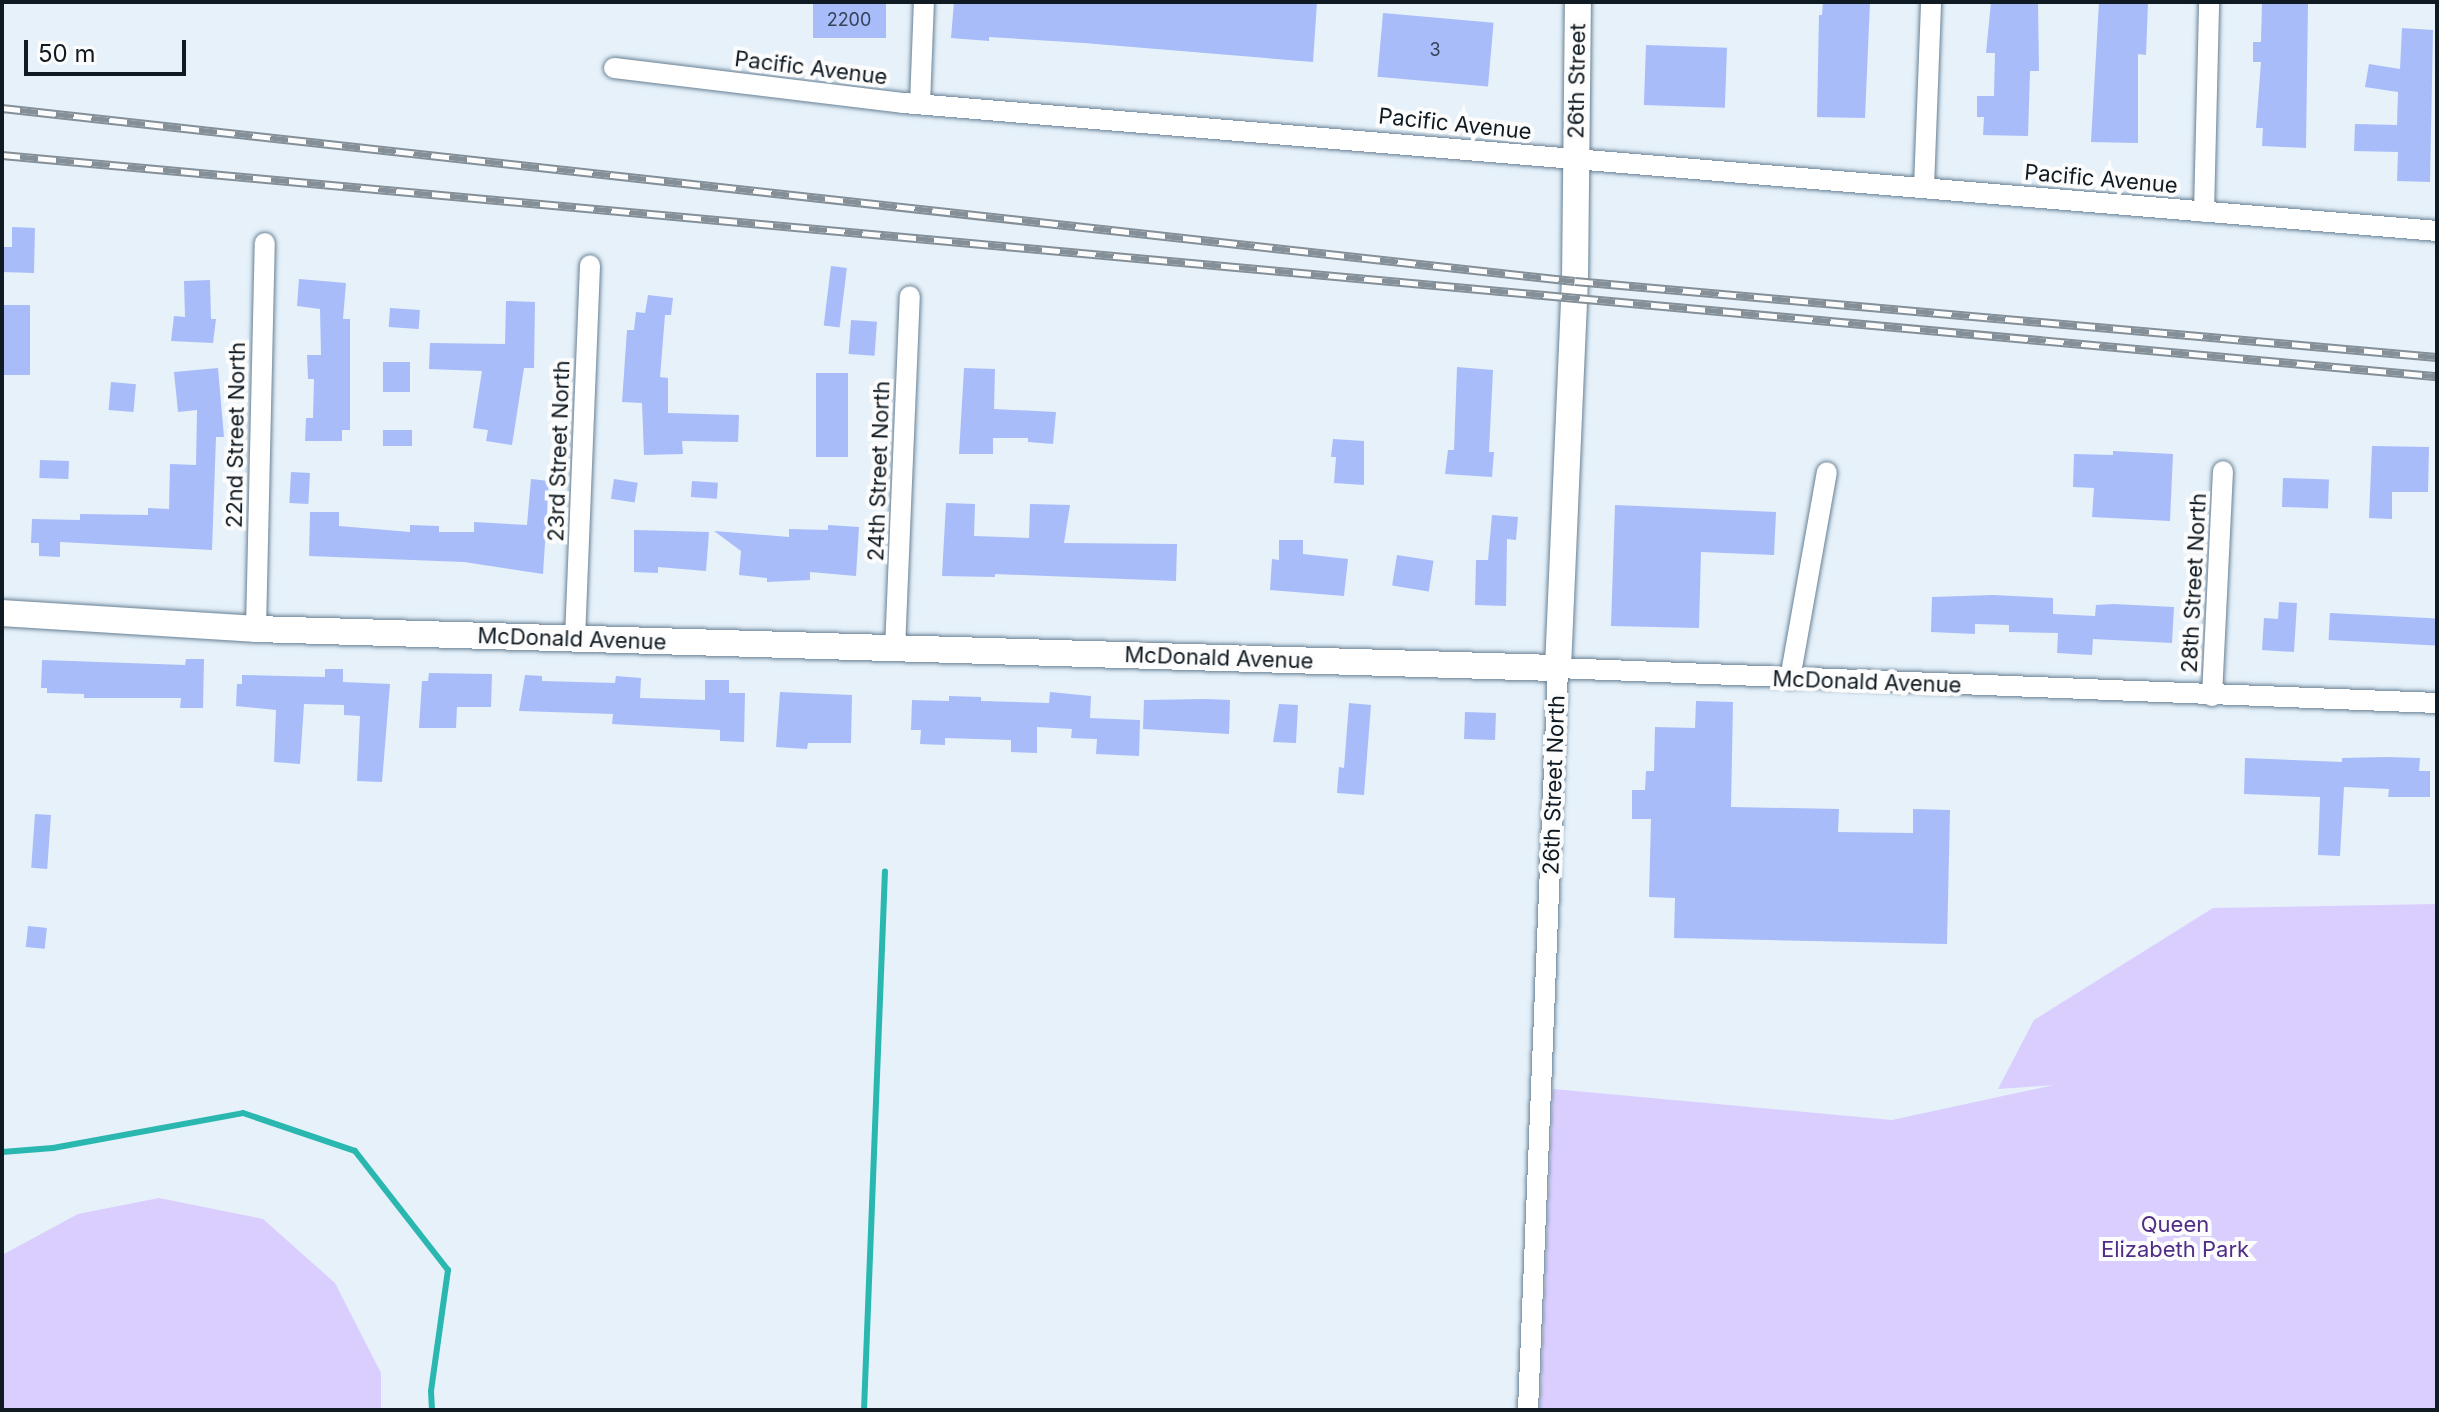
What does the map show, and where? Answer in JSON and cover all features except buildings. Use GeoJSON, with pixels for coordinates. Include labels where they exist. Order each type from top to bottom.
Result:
{"type":"FeatureCollection","features":[{"type":"Feature","properties":{"kind":"street"},"geometry":{"type":"LineString","coordinates":[[920,104],[924,2]]}},
{"type":"Feature","properties":{"kind":"street","name":"26th Street"},"geometry":{"type":"LineString","coordinates":[[1577,161],[1578,2]]}},
{"type":"Feature","properties":{"kind":"street"},"geometry":{"type":"LineString","coordinates":[[1924,187],[1931,2]]}},
{"type":"Feature","properties":{"kind":"street"},"geometry":{"type":"LineString","coordinates":[[2204,212],[2209,2]]}},
{"type":"Feature","properties":{"kind":"street","name":"Pacific Avenue"},"geometry":{"type":"LineString","coordinates":[[614,68],[920,104],[2437,231]]}},
{"type":"Feature","properties":{"kind":"street","name":"26th Street North"},"geometry":{"type":"LineString","coordinates":[[1528,1410],[1577,161]]}},
{"type":"Feature","properties":{"kind":"street","name":"22nd Street North"},"geometry":{"type":"LineString","coordinates":[[256,629],[265,243]]}},
{"type":"Feature","properties":{"kind":"street","name":"23rd Street North"},"geometry":{"type":"LineString","coordinates":[[575,639],[590,265]]}},
{"type":"Feature","properties":{"kind":"street","name":"24th Street North"},"geometry":{"type":"LineString","coordinates":[[895,649],[910,296]]}},
{"type":"Feature","properties":{"kind":"street","name":"28th Street North"},"geometry":{"type":"LineString","coordinates":[[2212,696],[2223,471]]}},
{"type":"Feature","properties":{"kind":"street"},"geometry":{"type":"LineString","coordinates":[[1790,679],[1827,472]]}},
{"type":"Feature","properties":{"kind":"street","name":"McDonald Avenue"},"geometry":{"type":"LineString","coordinates":[[2,613],[256,629],[1558,668],[2437,703]]}},
{"type":"Feature","properties":{"kind":"green space","name":"Queen Elizabeth Park"},"geometry":{"type":"Polygon","coordinates":[[[2437,904],[2437,1410],[1540,1410],[1553,1089],[1892,1120],[2054,1085],[1998,1089],[2034,1020],[2213,908],[2437,904]]]}},
{"type":"Feature","properties":{"kind":"green space"},"geometry":{"type":"Polygon","coordinates":[[[159,1198],[263,1219],[335,1283],[381,1373],[381,1410],[2,1410],[2,1255],[78,1214],[159,1198]]]}},
{"type":"Feature","properties":{"kind":"waterway"},"geometry":{"type":"LineString","coordinates":[[864,1410],[885,871]]}},
{"type":"Feature","properties":{"kind":"waterway"},"geometry":{"type":"LineString","coordinates":[[2,1152],[53,1148],[243,1113],[355,1151],[448,1270],[431,1391],[432,1410]]}},
{"type":"Feature","properties":{"kind":"railway"},"geometry":{"type":"LineString","coordinates":[[2,108],[1575,281],[2437,357]]}},
{"type":"Feature","properties":{"kind":"railway"},"geometry":{"type":"LineString","coordinates":[[2,155],[2437,376]]}}]}
